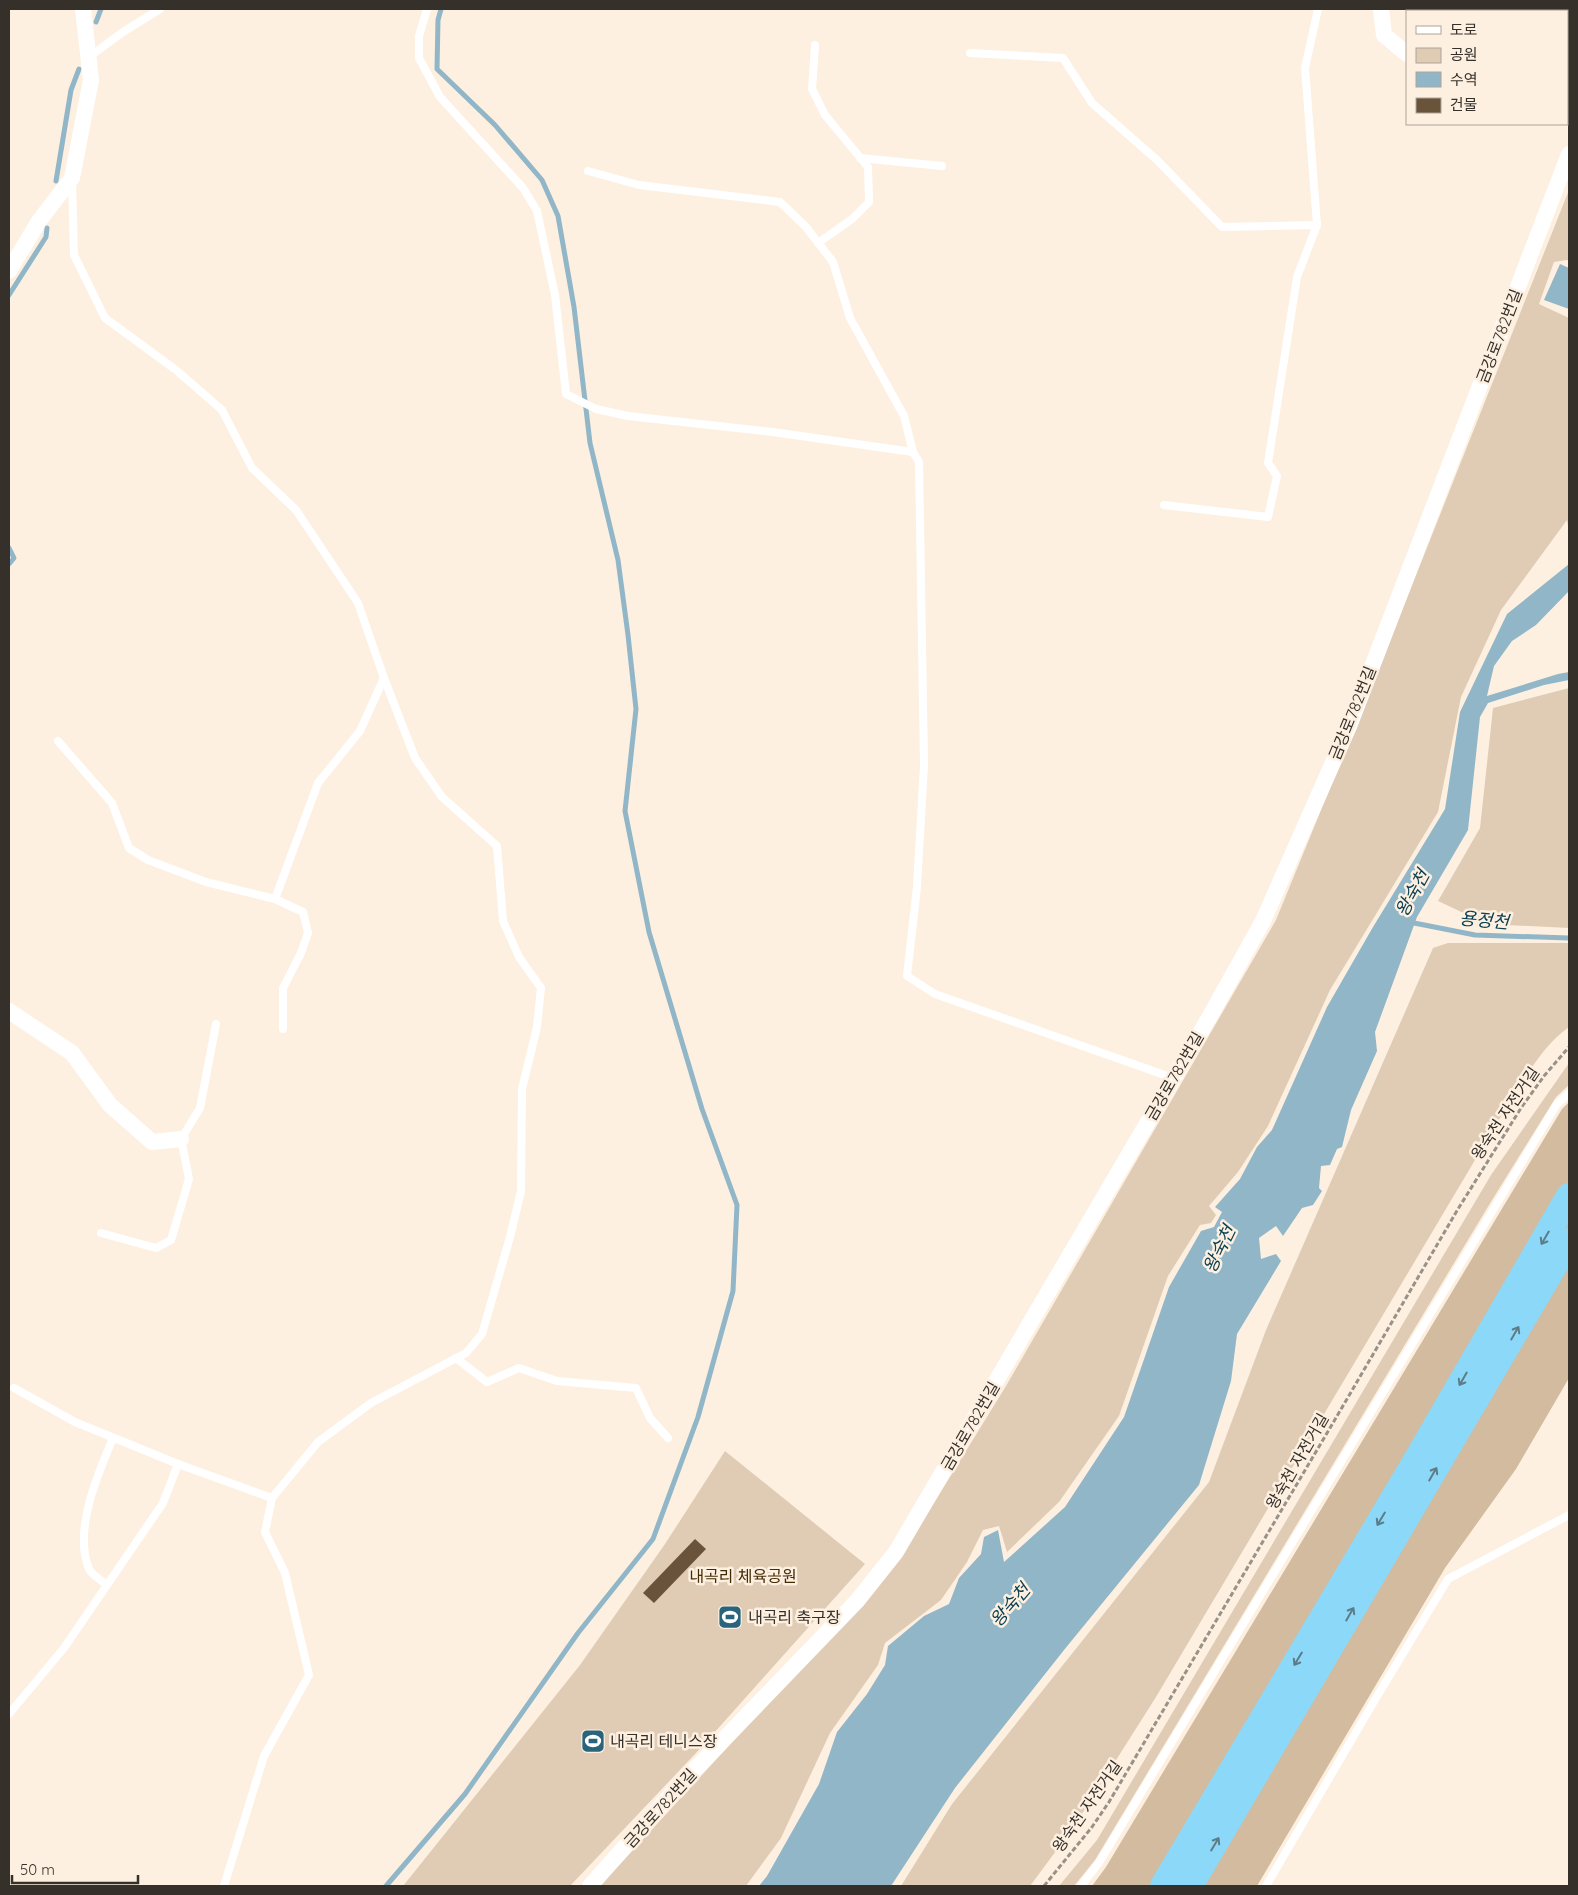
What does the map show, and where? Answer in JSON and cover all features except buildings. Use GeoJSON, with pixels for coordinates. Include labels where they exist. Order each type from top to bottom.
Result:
{"type":"FeatureCollection","features":[{"type":"Feature","properties":{"kind":"highway"},"geometry":{"type":"LineString","coordinates":[[1163,1886],[1415,1462],[1569,1196]]}},
{"type":"Feature","properties":{"kind":"highway"},"geometry":{"type":"LineString","coordinates":[[1190,1886],[1569,1241]]}},
{"type":"Feature","properties":{"kind":"street"},"geometry":{"type":"LineString","coordinates":[[9,271],[39,221],[72,178],[91,80],[83,9]]}},
{"type":"Feature","properties":{"kind":"street"},"geometry":{"type":"LineString","coordinates":[[1381,9],[1384,35],[1406,53]]}},
{"type":"Feature","properties":{"kind":"street","name":"금강로782번길"},"geometry":{"type":"LineString","coordinates":[[590,1886],[676,1789],[858,1601],[896,1552],[1263,921],[1350,724],[1569,154]]}},
{"type":"Feature","properties":{"kind":"street"},"geometry":{"type":"LineString","coordinates":[[9,1011],[72,1053],[110,1105],[152,1142],[181,1139]]}},
{"type":"Feature","properties":{"kind":"lane"},"geometry":{"type":"LineString","coordinates":[[88,57],[160,9]]}},
{"type":"Feature","properties":{"kind":"lane"},"geometry":{"type":"LineString","coordinates":[[427,9],[419,36],[419,58],[440,97],[523,188],[537,211],[555,295],[566,394],[596,408],[628,416],[773,432],[913,452]]}},
{"type":"Feature","properties":{"kind":"lane"},"geometry":{"type":"LineString","coordinates":[[1164,505],[1268,517],[1277,476],[1268,463],[1297,277],[1317,225],[1305,68],[1318,9]]}},
{"type":"Feature","properties":{"kind":"lane"},"geometry":{"type":"LineString","coordinates":[[815,45],[812,89],[825,115],[868,167],[869,202],[852,220],[818,243]]}},
{"type":"Feature","properties":{"kind":"lane"},"geometry":{"type":"LineString","coordinates":[[970,53],[1063,58],[1092,103],[1157,160],[1222,227],[1317,225]]}},
{"type":"Feature","properties":{"kind":"lane"},"geometry":{"type":"LineString","coordinates":[[860,158],[942,166]]}},
{"type":"Feature","properties":{"kind":"lane"},"geometry":{"type":"LineString","coordinates":[[588,171],[639,184],[780,202],[806,227],[833,262],[850,318],[904,416],[913,452],[919,462],[924,765],[917,887],[906,976],[935,994],[1173,1078]]}},
{"type":"Feature","properties":{"kind":"lane"},"geometry":{"type":"LineString","coordinates":[[72,178],[74,255],[105,318],[176,370],[222,410],[252,468],[296,510],[358,603],[415,758],[442,797],[497,846],[503,921],[518,957],[541,988],[537,1027],[522,1090],[520,1191],[512,1228],[482,1334],[466,1353],[371,1403],[318,1442],[272,1498],[265,1532],[285,1573],[308,1675],[264,1756],[224,1886]]}},
{"type":"Feature","properties":{"kind":"lane"},"geometry":{"type":"LineString","coordinates":[[275,899],[318,783],[360,730],[384,678]]}},
{"type":"Feature","properties":{"kind":"lane"},"geometry":{"type":"LineString","coordinates":[[58,741],[112,804],[128,848],[148,860],[206,882],[275,899],[303,912],[308,933],[301,953],[283,988],[283,1029]]}},
{"type":"Feature","properties":{"kind":"lane"},"geometry":{"type":"LineString","coordinates":[[101,1233],[156,1248],[171,1240],[189,1179],[181,1139],[200,1108],[216,1024]]}},
{"type":"Feature","properties":{"kind":"lane"},"geometry":{"type":"LineString","coordinates":[[1081,1886],[1105,1853],[1557,1104],[1569,1092]]}},
{"type":"Feature","properties":{"kind":"lane"},"geometry":{"type":"LineString","coordinates":[[456,1358],[487,1382],[518,1368],[557,1381],[636,1388],[650,1418],[668,1438]]}},
{"type":"Feature","properties":{"kind":"lane"},"geometry":{"type":"LineString","coordinates":[[14,1388],[75,1422],[112,1438],[272,1498]]}},
{"type":"Feature","properties":{"kind":"lane"},"geometry":{"type":"LineString","coordinates":[[106,1584],[90,1570],[83,1539],[93,1487],[112,1438]]}},
{"type":"Feature","properties":{"kind":"lane"},"geometry":{"type":"LineString","coordinates":[[9,1714],[64,1648],[163,1503],[178,1464]]}},
{"type":"Feature","properties":{"kind":"lane"},"geometry":{"type":"LineString","coordinates":[[1266,1886],[1448,1579],[1569,1515]]}},
{"type":"Feature","properties":{"kind":"path","name":"왕숙천 자전거길"},"geometry":{"type":"LineString","coordinates":[[1044,1886],[1088,1832],[1109,1802],[1458,1209],[1521,1108],[1544,1076],[1569,1048]]}},
{"type":"Feature","properties":{"kind":"green space"},"geometry":{"type":"Polygon","coordinates":[[[1569,190],[1569,261],[1554,262],[1539,304],[1569,318],[1569,531],[1567,520],[1501,610],[1461,697],[1438,812],[1330,990],[1268,1126],[1238,1172],[1209,1206],[1216,1215],[1211,1223],[1200,1225],[1168,1276],[1119,1416],[1059,1502],[1007,1552],[999,1526],[983,1530],[967,1562],[941,1600],[885,1643],[878,1665],[830,1733],[781,1838],[746,1886],[600,1886],[897,1563],[1006,1386],[1276,920],[1376,676],[1569,190]]]}},
{"type":"Feature","properties":{"kind":"green space"},"geometry":{"type":"Polygon","coordinates":[[[1569,688],[1569,928],[1487,924],[1438,901],[1480,828],[1493,708],[1569,688]]]}},
{"type":"Feature","properties":{"kind":"green space"},"geometry":{"type":"Polygon","coordinates":[[[1448,943],[1569,943],[1569,1027],[1546,1048],[1516,1091],[1156,1697],[1073,1828],[1030,1886],[901,1886],[952,1804],[1209,1482],[1266,1330],[1433,948],[1448,943]]]}},
{"type":"Feature","properties":{"kind":"green space"},"geometry":{"type":"Polygon","coordinates":[[[1569,1063],[1569,1085],[1556,1097],[1489,1205],[1095,1860],[1074,1886],[1059,1886],[1097,1840],[1491,1175],[1569,1063]]]}},
{"type":"Feature","properties":{"kind":"green space","name":"내곡리 체육공원"},"geometry":{"type":"Polygon","coordinates":[[[725,1451],[865,1564],[697,1752],[570,1886],[403,1886],[580,1665],[665,1544],[725,1451]]]}},
{"type":"Feature","properties":{"kind":"shaded area"},"geometry":{"type":"Polygon","coordinates":[[[1569,1102],[1569,1378],[1516,1469],[1445,1568],[1257,1886],[1092,1886],[1106,1867],[1562,1109],[1569,1102]]]}},
{"type":"Feature","properties":{"kind":"water"},"geometry":{"type":"Polygon","coordinates":[[[1560,264],[1569,268],[1569,309],[1544,300],[1560,264]]]}},
{"type":"Feature","properties":{"kind":"water","name":"왕숙천"},"geometry":{"type":"Polygon","coordinates":[[[1569,564],[1569,591],[1536,625],[1512,641],[1494,666],[1487,696],[1569,672],[1569,680],[1544,685],[1488,703],[1480,717],[1468,830],[1417,917],[1375,1032],[1377,1051],[1351,1110],[1342,1147],[1337,1149],[1330,1165],[1321,1166],[1319,1188],[1322,1191],[1313,1205],[1302,1208],[1283,1236],[1276,1226],[1259,1238],[1261,1259],[1276,1254],[1281,1261],[1237,1334],[1231,1381],[1199,1485],[1064,1650],[955,1788],[891,1886],[759,1886],[767,1876],[819,1784],[837,1732],[867,1694],[885,1665],[888,1646],[924,1616],[949,1604],[959,1578],[981,1554],[984,1537],[998,1530],[1004,1562],[1065,1507],[1124,1417],[1169,1287],[1201,1231],[1214,1227],[1222,1212],[1215,1207],[1240,1179],[1257,1147],[1272,1130],[1327,1007],[1445,809],[1460,712],[1507,614],[1569,564]]]}},
{"type":"Feature","properties":{"kind":"waterway"},"geometry":{"type":"LineString","coordinates":[[96,22],[101,9]]}},
{"type":"Feature","properties":{"kind":"waterway"},"geometry":{"type":"LineString","coordinates":[[386,1886],[465,1794],[578,1633],[653,1539],[698,1417],[733,1291],[737,1205],[702,1109],[649,932],[625,811],[636,709],[628,635],[618,560],[590,443],[574,307],[558,216],[542,180],[495,125],[437,69],[438,20],[441,9]]}},
{"type":"Feature","properties":{"kind":"waterway"},"geometry":{"type":"LineString","coordinates":[[56,181],[71,90],[79,69]]}},
{"type":"Feature","properties":{"kind":"waterway"},"geometry":{"type":"LineString","coordinates":[[9,295],[46,237],[47,228]]}},
{"type":"Feature","properties":{"kind":"waterway"},"geometry":{"type":"LineString","coordinates":[[9,548],[14,558],[9,564]]}},
{"type":"Feature","properties":{"kind":"waterway","name":"용정천"},"geometry":{"type":"LineString","coordinates":[[1409,922],[1475,935],[1569,938]]}},
{"type":"Feature","properties":{"kind":"place","name":"내곡리 축구장"},"geometry":{"type":"Point","coordinates":[730,1617]}},
{"type":"Feature","properties":{"kind":"place","name":"내곡리 테니스장"},"geometry":{"type":"Point","coordinates":[593,1741]}}]}
